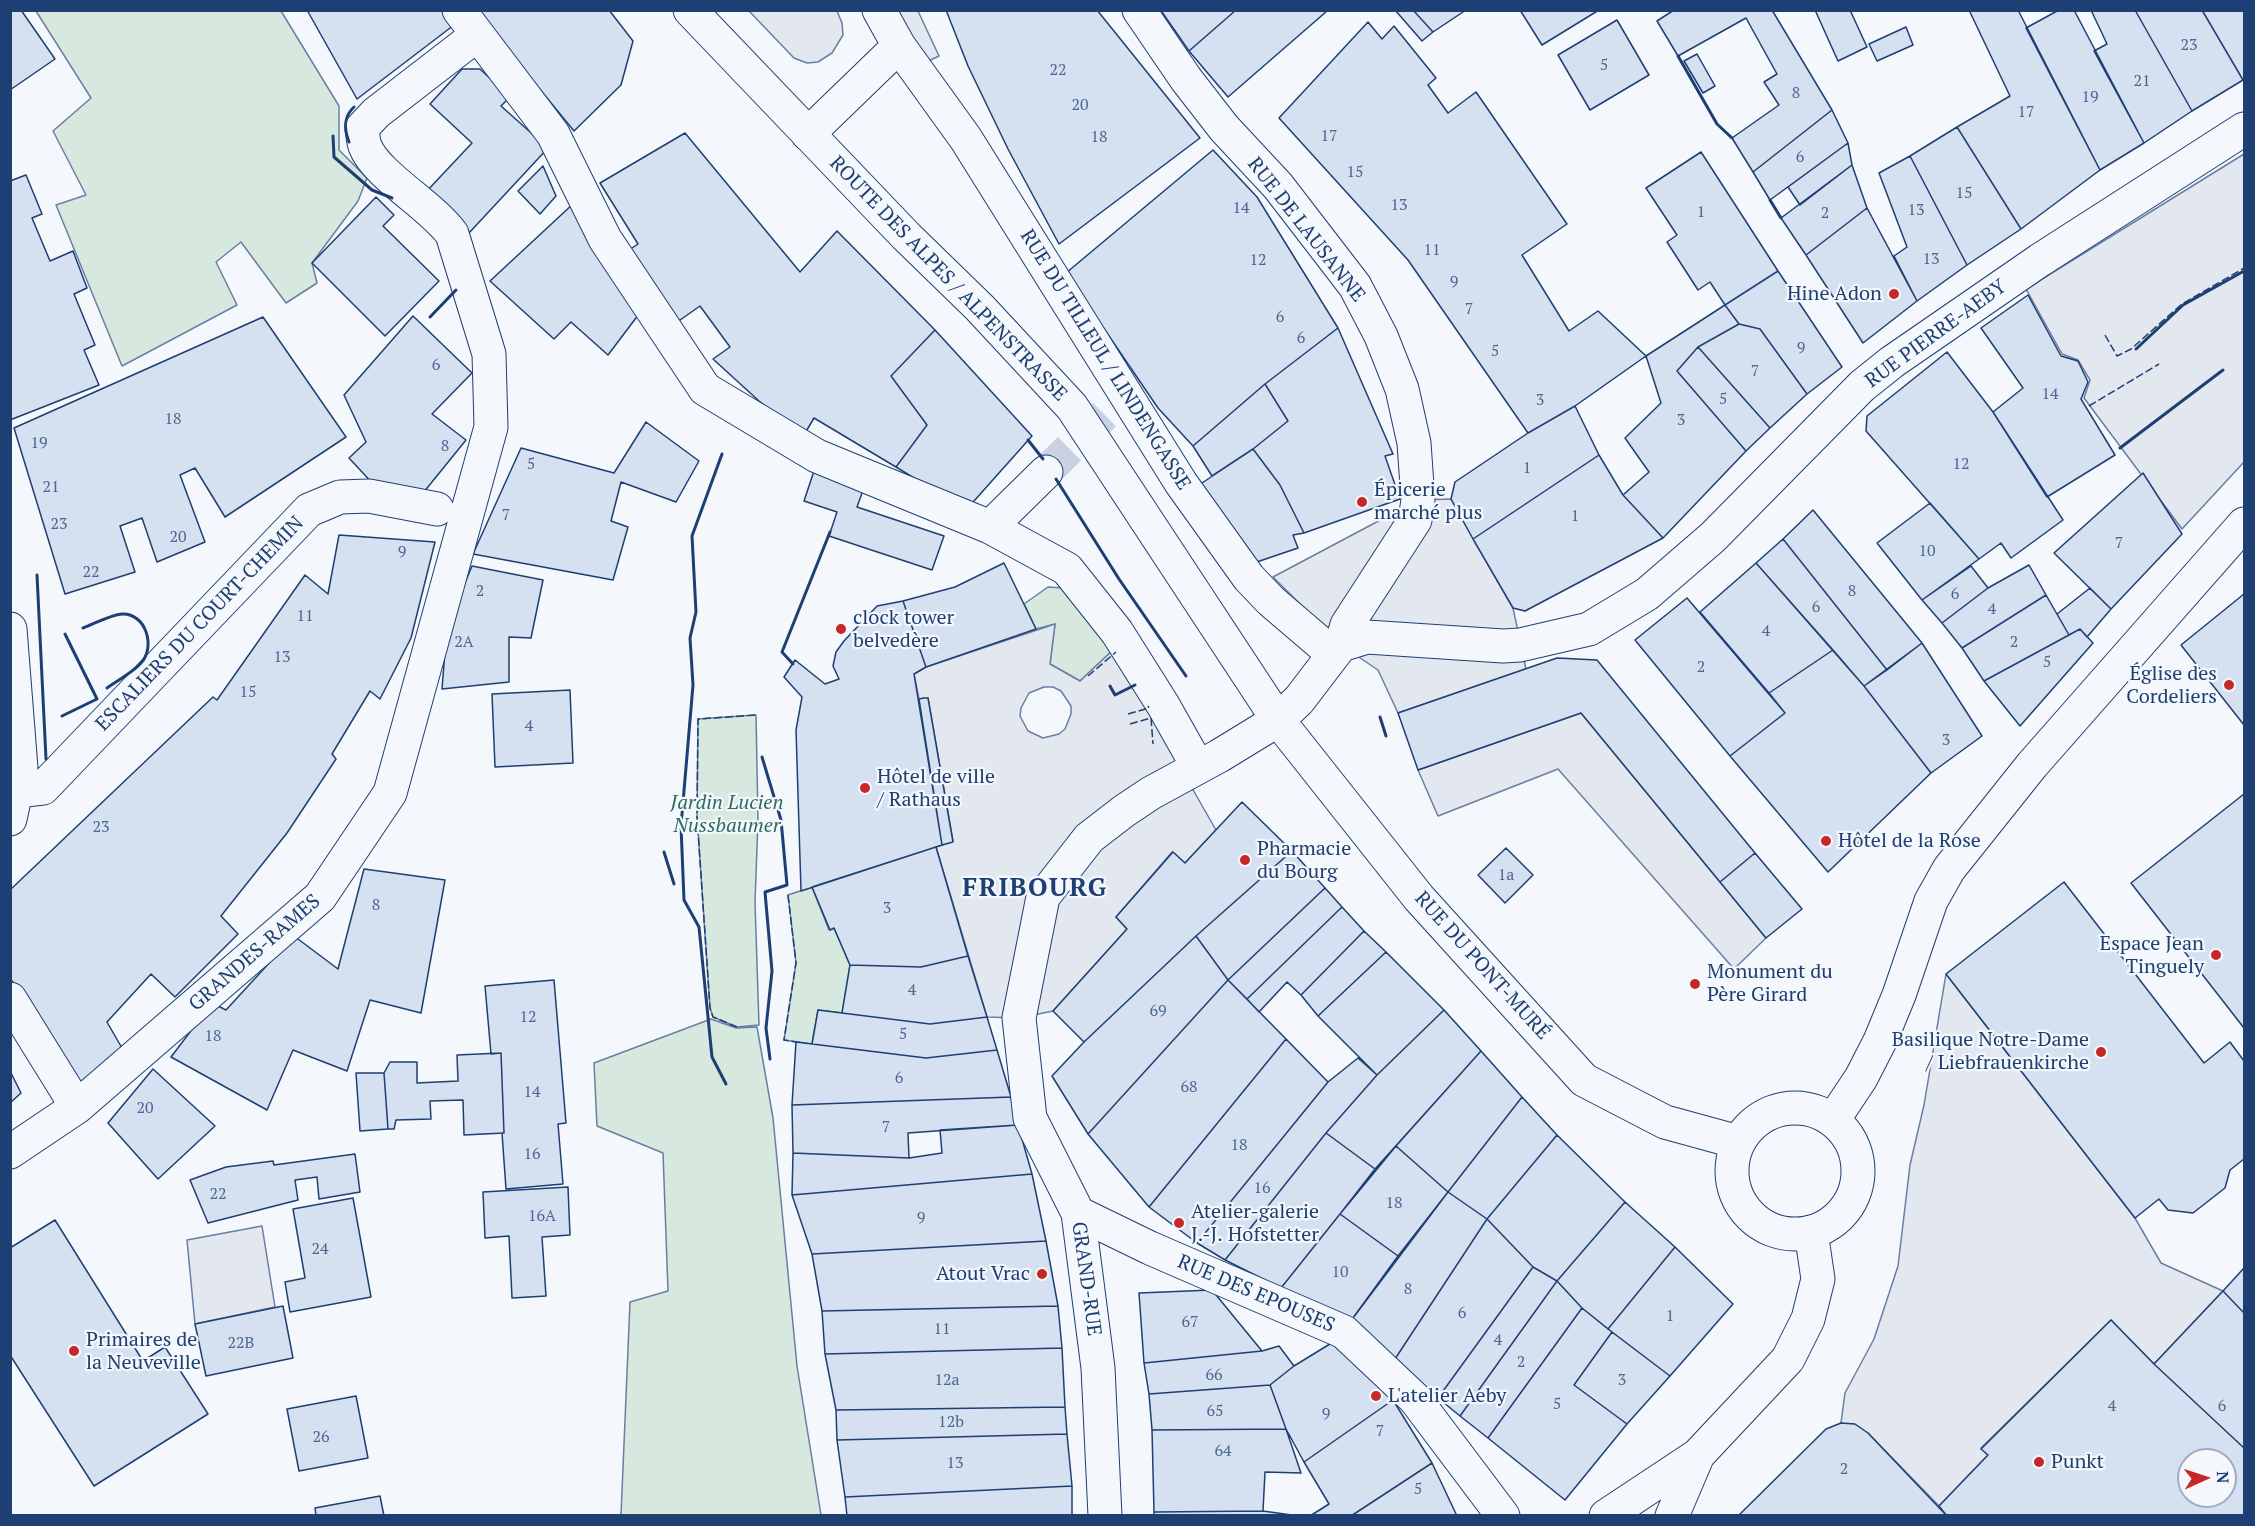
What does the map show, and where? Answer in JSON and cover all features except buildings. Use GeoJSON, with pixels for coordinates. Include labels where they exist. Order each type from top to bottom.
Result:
{"type":"FeatureCollection","features":[{"type":"Feature","properties":{"kind":"street","name":"ROUTE DES ALPES / ALPENSTRASSE"},"geometry":{"type":"LineString","coordinates":[[690,10],[906,236],[980,308],[1072,407],[1278,720]]}},
{"type":"Feature","properties":{"kind":"street","name":"RUE DU TILLEUL / LINDENGASSE"},"geometry":{"type":"LineString","coordinates":[[879,10],[899,46],[966,139],[1118,402],[1181,483],[1249,578],[1271,601],[1337,650]]}},
{"type":"Feature","properties":{"kind":"street","name":"RUE DE LAUSANNE"},"geometry":{"type":"LineString","coordinates":[[1139,10],[1186,79],[1224,128],[1278,186],[1355,286],[1381,336],[1401,389],[1414,443],[1418,500],[1415,520],[1347,625],[1337,650],[1299,700],[1278,720],[1198,767]]}},
{"type":"Feature","properties":{"kind":"street"},"geometry":{"type":"LineString","coordinates":[[451,514],[491,427],[489,354],[452,234],[442,221],[382,169],[366,147],[362,128],[468,23],[553,134],[605,239],[705,389],[817,456],[990,527],[1067,569],[1117,632],[1163,705],[1198,767]]}},
{"type":"Feature","properties":{"kind":"street"},"geometry":{"type":"LineString","coordinates":[[808,134],[899,46]]}},
{"type":"Feature","properties":{"kind":"street","name":"RUE PIERRE-AEBY"},"geometry":{"type":"LineString","coordinates":[[1337,650],[1367,637],[1503,646],[1520,645],[1589,628],[1647,594],[1713,537],[1862,386],[1892,362],[2040,260],[2244,129]]}},
{"type":"Feature","properties":{"kind":"street"},"geometry":{"type":"LineString","coordinates":[[990,527],[1046,472]]}},
{"type":"Feature","properties":{"kind":"street","name":"ESCALIERS DU COURT-CHEMIN"},"geometry":{"type":"LineString","coordinates":[[14,805],[43,788],[309,510],[340,497],[369,496],[451,514]]}},
{"type":"Feature","properties":{"kind":"street","name":"GRANDES-RAMES"},"geometry":{"type":"LineString","coordinates":[[10,1152],[77,1107],[320,897],[390,793],[451,514]]}},
{"type":"Feature","properties":{"kind":"street"},"geometry":{"type":"LineString","coordinates":[[1833,1120],[1870,1059],[1899,995],[1931,900],[1949,869],[2026,772],[2244,524]]}},
{"type":"Feature","properties":{"kind":"street"},"geometry":{"type":"LineString","coordinates":[[10,629],[21,768],[14,805]]}},
{"type":"Feature","properties":{"kind":"street","name":"RUE DU PONT-MURÉ"},"geometry":{"type":"LineString","coordinates":[[1278,720],[1419,898],[1584,1080],[1665,1122],[1738,1142]]}},
{"type":"Feature","properties":{"kind":"street","name":"GRAND-RUE"},"geometry":{"type":"LineString","coordinates":[[1105,1515],[1098,1368],[1078,1213],[1030,1118],[1019,1018],[1043,897],[1089,838],[1150,793],[1198,767]]}},
{"type":"Feature","properties":{"kind":"street"},"geometry":{"type":"LineString","coordinates":[[10,999],[77,1107]]}},
{"type":"Feature","properties":{"kind":"street"},"geometry":{"type":"LineString","coordinates":[[1790,1107],[1813,1110],[1833,1120],[1841,1127],[1853,1146],[1858,1170],[1853,1194],[1841,1215],[1811,1232],[1791,1234],[1770,1230],[1753,1219],[1740,1203],[1732,1183],[1732,1162],[1738,1142],[1751,1125],[1769,1113],[1790,1107]]}},
{"type":"Feature","properties":{"kind":"street","name":"RUE DES EPOUSES"},"geometry":{"type":"LineString","coordinates":[[1078,1213],[1150,1248],[1344,1332],[1414,1400],[1503,1515]]}},
{"type":"Feature","properties":{"kind":"street"},"geometry":{"type":"LineString","coordinates":[[1606,1515],[1698,1455],[1788,1359],[1808,1318],[1818,1279],[1811,1232]]}},
{"type":"Feature","properties":{"kind":"street"},"geometry":{"type":"LineString","coordinates":[[1672,1515],[1698,1455]]}},
{"type":"Feature","properties":{"kind":"green space"},"geometry":{"type":"Polygon","coordinates":[[[36,11],[281,11],[339,106],[339,150],[367,178],[358,201],[312,263],[317,283],[286,303],[241,242],[216,262],[237,305],[122,366],[56,205],[86,195],[53,131],[91,98],[36,11]]]}},
{"type":"Feature","properties":{"kind":"green space"},"geometry":{"type":"Polygon","coordinates":[[[1048,587],[1064,588],[1113,650],[1080,681],[1050,664],[1055,624],[1036,629],[1024,604],[1048,587]]]}},
{"type":"Feature","properties":{"kind":"green space","name":"Jardin Lucien Nussbaumer"},"geometry":{"type":"Polygon","coordinates":[[[756,715],[758,820],[755,902],[759,1025],[737,1027],[713,1017],[710,1008],[697,816],[698,719],[756,715]]]}},
{"type":"Feature","properties":{"kind":"green space"},"geometry":{"type":"Polygon","coordinates":[[[812,887],[829,930],[834,928],[850,965],[842,1013],[818,1010],[812,1044],[784,1040],[796,963],[788,895],[812,887]]]}},
{"type":"Feature","properties":{"kind":"green space"},"geometry":{"type":"Polygon","coordinates":[[[711,1019],[736,1028],[757,1027],[773,1118],[797,1366],[821,1515],[621,1515],[630,1302],[668,1291],[663,1153],[597,1126],[594,1063],[711,1019]]]}},
{"type":"Feature","properties":{"kind":"shaded area"},"geometry":{"type":"Polygon","coordinates":[[[749,11],[837,11],[842,23],[843,35],[832,53],[818,62],[807,63],[794,58],[749,11]]]}},
{"type":"Feature","properties":{"kind":"shaded area"},"geometry":{"type":"Polygon","coordinates":[[[886,11],[918,11],[939,56],[922,64],[886,11]]]}},
{"type":"Feature","properties":{"kind":"shaded area"},"geometry":{"type":"Polygon","coordinates":[[[2244,154],[2244,462],[2182,529],[2084,398],[2090,380],[2078,360],[2062,354],[2026,289],[2244,154]]]}},
{"type":"Feature","properties":{"kind":"shaded area"},"geometry":{"type":"Polygon","coordinates":[[[1451,499],[1513,608],[1526,669],[1398,713],[1378,670],[1341,645],[1273,577],[1418,500],[1451,499]]]}},
{"type":"Feature","properties":{"kind":"shaded area"},"geometry":{"type":"Polygon","coordinates":[[[1055,624],[1050,664],[1080,681],[1113,650],[1216,830],[1185,863],[1172,852],[1116,917],[1127,929],[1053,1011],[1019,1018],[987,1017],[936,847],[953,841],[928,698],[919,699],[914,674],[926,667],[1055,624]],[[1044,687],[1029,693],[1021,708],[1020,716],[1028,731],[1043,738],[1059,734],[1065,729],[1071,714],[1071,706],[1061,691],[1053,687],[1044,687]]]}},
{"type":"Feature","properties":{"kind":"shaded area"},"geometry":{"type":"Polygon","coordinates":[[[1581,713],[1766,938],[1734,969],[1558,769],[1438,816],[1418,770],[1581,713]]]}},
{"type":"Feature","properties":{"kind":"shaded area"},"geometry":{"type":"Polygon","coordinates":[[[1946,974],[2135,1218],[2161,1263],[2223,1291],[2154,1364],[2111,1320],[1981,1448],[1988,1455],[1939,1506],[1868,1433],[1841,1423],[1845,1393],[1874,1339],[1898,1266],[1910,1165],[1924,1105],[1946,974]]]}},
{"type":"Feature","properties":{"kind":"shaded area"},"geometry":{"type":"Polygon","coordinates":[[[262,1226],[275,1307],[195,1324],[187,1240],[262,1226]]]}},
{"type":"Feature","properties":{"kind":"tunnel"},"geometry":{"type":"LineString","coordinates":[[1046,472],[1110,409]]}},
{"type":"Feature","properties":{"kind":"fence"},"geometry":{"type":"LineString","coordinates":[[2105,335],[2117,356],[2131,349],[2182,304],[2244,268]]}},
{"type":"Feature","properties":{"kind":"fence"},"geometry":{"type":"LineString","coordinates":[[2089,406],[2159,364]]}},
{"type":"Feature","properties":{"kind":"fence"},"geometry":{"type":"LineString","coordinates":[[1088,676],[1116,652]]}},
{"type":"Feature","properties":{"kind":"fence"},"geometry":{"type":"LineString","coordinates":[[1128,714],[1149,708],[1148,706]]}},
{"type":"Feature","properties":{"kind":"fence"},"geometry":{"type":"LineString","coordinates":[[737,1027],[713,1017],[710,1008],[697,816],[698,719],[756,715]]}},
{"type":"Feature","properties":{"kind":"fence"},"geometry":{"type":"LineString","coordinates":[[1130,724],[1151,718],[1153,744]]}},
{"type":"Feature","properties":{"kind":"fence"},"geometry":{"type":"LineString","coordinates":[[788,895],[796,963],[784,1040],[796,1042]]}},
{"type":"Feature","properties":{"kind":"wall"},"geometry":{"type":"LineString","coordinates":[[1678,56],[1717,124],[1732,138]]}},
{"type":"Feature","properties":{"kind":"wall"},"geometry":{"type":"LineString","coordinates":[[349,142],[346,123],[354,107]]}},
{"type":"Feature","properties":{"kind":"wall"},"geometry":{"type":"LineString","coordinates":[[333,136],[334,157],[372,190],[392,198]]}},
{"type":"Feature","properties":{"kind":"wall"},"geometry":{"type":"LineString","coordinates":[[1770,200],[1781,218]]}},
{"type":"Feature","properties":{"kind":"wall"},"geometry":{"type":"LineString","coordinates":[[2136,349],[2183,305],[2244,271]]}},
{"type":"Feature","properties":{"kind":"wall"},"geometry":{"type":"LineString","coordinates":[[430,317],[456,290]]}},
{"type":"Feature","properties":{"kind":"wall"},"geometry":{"type":"LineString","coordinates":[[2120,448],[2223,370]]}},
{"type":"Feature","properties":{"kind":"wall"},"geometry":{"type":"LineString","coordinates":[[1028,440],[1043,459]]}},
{"type":"Feature","properties":{"kind":"wall"},"geometry":{"type":"LineString","coordinates":[[722,454],[692,536],[696,612],[690,638],[693,685],[681,826],[684,900],[699,927],[712,1057],[726,1084]]}},
{"type":"Feature","properties":{"kind":"wall"},"geometry":{"type":"LineString","coordinates":[[1056,479],[1119,579],[1186,676]]}},
{"type":"Feature","properties":{"kind":"wall"},"geometry":{"type":"LineString","coordinates":[[793,664],[782,652],[830,532]]}},
{"type":"Feature","properties":{"kind":"wall"},"geometry":{"type":"LineString","coordinates":[[37,575],[46,759]]}},
{"type":"Feature","properties":{"kind":"wall"},"geometry":{"type":"LineString","coordinates":[[83,628],[122,614],[137,619],[146,632],[148,648],[141,663],[107,688]]}},
{"type":"Feature","properties":{"kind":"wall"},"geometry":{"type":"LineString","coordinates":[[62,716],[97,699],[65,634]]}},
{"type":"Feature","properties":{"kind":"wall"},"geometry":{"type":"LineString","coordinates":[[1110,686],[1115,695],[1135,685]]}},
{"type":"Feature","properties":{"kind":"wall"},"geometry":{"type":"LineString","coordinates":[[1380,717],[1386,736]]}},
{"type":"Feature","properties":{"kind":"wall"},"geometry":{"type":"LineString","coordinates":[[762,757],[781,820],[787,885],[765,892],[772,971],[766,1028],[770,1059]]}},
{"type":"Feature","properties":{"kind":"wall"},"geometry":{"type":"LineString","coordinates":[[664,852],[674,884]]}},
{"type":"Feature","properties":{"kind":"place","name":"Hine Adon"},"geometry":{"type":"Point","coordinates":[1894,294]}},
{"type":"Feature","properties":{"kind":"place","name":"Épicerie marché plus"},"geometry":{"type":"Point","coordinates":[1362,502]}},
{"type":"Feature","properties":{"kind":"place","name":"clock tower belvedère"},"geometry":{"type":"Point","coordinates":[841,629]}},
{"type":"Feature","properties":{"kind":"place","name":"Église des Cordeliers"},"geometry":{"type":"Point","coordinates":[2229,685]}},
{"type":"Feature","properties":{"kind":"place","name":"Hôtel de ville / Rathaus"},"geometry":{"type":"Point","coordinates":[865,788]}},
{"type":"Feature","properties":{"kind":"place","name":"Hôtel de la Rose"},"geometry":{"type":"Point","coordinates":[1826,841]}},
{"type":"Feature","properties":{"kind":"place","name":"Pharmacie du Bourg"},"geometry":{"type":"Point","coordinates":[1245,860]}},
{"type":"Feature","properties":{"kind":"place","name":"Espace Jean Tinguely"},"geometry":{"type":"Point","coordinates":[2216,955]}},
{"type":"Feature","properties":{"kind":"place","name":"Monument du Père Girard"},"geometry":{"type":"Point","coordinates":[1695,984]}},
{"type":"Feature","properties":{"kind":"place","name":"Basilique Notre-Dame / Liebfrauenkirche"},"geometry":{"type":"Point","coordinates":[2101,1052]}},
{"type":"Feature","properties":{"kind":"place","name":"Atelier-galerie J.-J. Hofstetter"},"geometry":{"type":"Point","coordinates":[1179,1223]}},
{"type":"Feature","properties":{"kind":"place","name":"Atout Vrac"},"geometry":{"type":"Point","coordinates":[1042,1274]}},
{"type":"Feature","properties":{"kind":"place","name":"Primaires de la Neuveville"},"geometry":{"type":"Point","coordinates":[74,1351]}},
{"type":"Feature","properties":{"kind":"place","name":"L'atelier Aeby"},"geometry":{"type":"Point","coordinates":[1376,1396]}},
{"type":"Feature","properties":{"kind":"place","name":"Punkt"},"geometry":{"type":"Point","coordinates":[2039,1462]}},
{"type":"Feature","properties":{"kind":"district","name":"FRIBOURG"},"geometry":{"type":"Point","coordinates":[1035,889]}}]}
